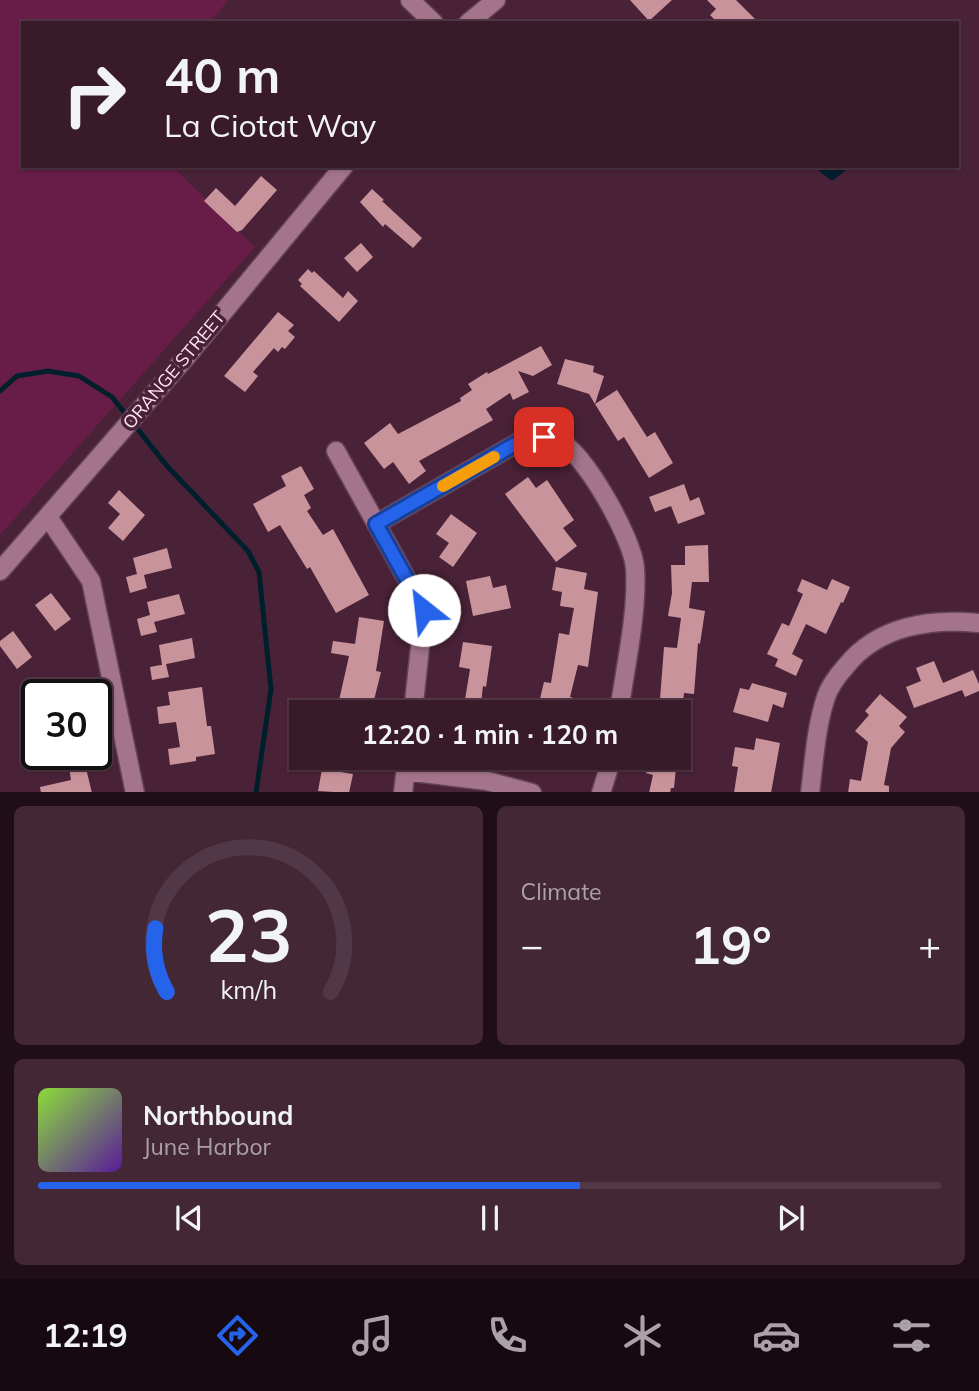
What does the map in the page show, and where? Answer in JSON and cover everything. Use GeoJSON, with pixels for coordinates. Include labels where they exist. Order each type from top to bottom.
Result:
{"type":"FeatureCollection","features":[{"type":"Feature","properties":{"kind":"street"},"geometry":{"type":"LineString","coordinates":[[410,0],[432,21]]}},
{"type":"Feature","properties":{"kind":"street"},"geometry":{"type":"LineString","coordinates":[[470,21],[496,0]]}},
{"type":"Feature","properties":{"kind":"street","name":"ORANGE STREET"},"geometry":{"type":"LineString","coordinates":[[0,571],[135,416],[342,168]]}},
{"type":"Feature","properties":{"kind":"street"},"geometry":{"type":"LineString","coordinates":[[376,524],[517,443],[544,437],[569,447],[615,514],[624,530],[635,564],[634,604],[621,700]]}},
{"type":"Feature","properties":{"kind":"street"},"geometry":{"type":"LineString","coordinates":[[336,451],[424,610],[413,700]]}},
{"type":"Feature","properties":{"kind":"street"},"geometry":{"type":"LineString","coordinates":[[48,517],[92,581],[135,792]]}},
{"type":"Feature","properties":{"kind":"street"},"geometry":{"type":"LineString","coordinates":[[810,792],[818,728],[827,694],[851,659],[866,645],[909,626],[951,620],[978,622]]}},
{"type":"Feature","properties":{"kind":"street"},"geometry":{"type":"LineString","coordinates":[[403,792],[406,770]]}},
{"type":"Feature","properties":{"kind":"street"},"geometry":{"type":"LineString","coordinates":[[435,770],[528,792]]}},
{"type":"Feature","properties":{"kind":"street"},"geometry":{"type":"LineString","coordinates":[[601,792],[608,770]]}},
{"type":"Feature","properties":{"kind":"shaded area"},"geometry":{"type":"Polygon","coordinates":[[[0,0],[228,0],[212,21],[21,21],[21,168],[174,168],[255,247],[0,535],[0,0]]]}},
{"type":"Feature","properties":{"kind":"water"},"geometry":{"type":"Polygon","coordinates":[[[816,168],[848,168],[832,181],[816,168]]]}},
{"type":"Feature","properties":{"kind":"building"},"geometry":{"type":"Polygon","coordinates":[[[630,0],[672,0],[649,21],[630,0]]]}},
{"type":"Feature","properties":{"kind":"building"},"geometry":{"type":"Polygon","coordinates":[[[707,0],[736,0],[757,21],[716,21],[710,15],[716,9],[707,0]]]}},
{"type":"Feature","properties":{"kind":"building"},"geometry":{"type":"Polygon","coordinates":[[[261,176],[277,190],[242,230],[237,232],[204,201],[216,188],[235,206],[261,176]]]}},
{"type":"Feature","properties":{"kind":"building"},"geometry":{"type":"Polygon","coordinates":[[[372,189],[422,238],[413,248],[385,224],[383,227],[360,202],[372,189]]]}},
{"type":"Feature","properties":{"kind":"building"},"geometry":{"type":"Polygon","coordinates":[[[361,243],[373,257],[357,272],[344,258],[361,243]]]}},
{"type":"Feature","properties":{"kind":"building"},"geometry":{"type":"Polygon","coordinates":[[[308,269],[312,273],[314,271],[343,298],[348,291],[358,301],[339,322],[300,286],[302,284],[298,280],[308,269]]]}},
{"type":"Feature","properties":{"kind":"building"},"geometry":{"type":"Polygon","coordinates":[[[278,312],[294,325],[288,331],[295,337],[285,349],[282,347],[278,352],[274,348],[253,372],[258,376],[245,392],[224,376],[278,312]]]}},
{"type":"Feature","properties":{"kind":"building"},"geometry":{"type":"Polygon","coordinates":[[[541,346],[552,365],[533,376],[518,371],[529,392],[513,400],[510,393],[486,409],[493,420],[419,461],[426,471],[409,484],[393,462],[384,469],[364,443],[390,423],[398,434],[461,401],[460,398],[472,390],[468,384],[541,346]]]}},
{"type":"Feature","properties":{"kind":"building"},"geometry":{"type":"Polygon","coordinates":[[[565,359],[594,366],[593,372],[604,376],[595,404],[589,394],[557,384],[565,359]]]}},
{"type":"Feature","properties":{"kind":"building"},"geometry":{"type":"Polygon","coordinates":[[[617,390],[647,437],[655,432],[673,463],[649,478],[624,437],[618,441],[595,404],[617,390]]]}},
{"type":"Feature","properties":{"kind":"building"},"geometry":{"type":"Polygon","coordinates":[[[301,466],[314,489],[304,495],[311,508],[307,511],[323,535],[333,529],[369,595],[336,613],[310,567],[307,569],[280,525],[268,532],[253,504],[286,486],[281,476],[301,466]]]}},
{"type":"Feature","properties":{"kind":"building"},"geometry":{"type":"Polygon","coordinates":[[[528,477],[536,488],[547,480],[574,520],[563,528],[577,546],[556,562],[505,494],[528,477]]]}},
{"type":"Feature","properties":{"kind":"building"},"geometry":{"type":"Polygon","coordinates":[[[684,484],[690,501],[699,497],[705,514],[678,524],[671,506],[655,512],[649,497],[684,484]]]}},
{"type":"Feature","properties":{"kind":"building"},"geometry":{"type":"Polygon","coordinates":[[[119,490],[145,515],[123,541],[108,528],[120,514],[108,503],[119,490]]]}},
{"type":"Feature","properties":{"kind":"building"},"geometry":{"type":"Polygon","coordinates":[[[451,514],[477,533],[453,567],[439,557],[449,543],[436,534],[451,514]]]}},
{"type":"Feature","properties":{"kind":"building"},"geometry":{"type":"Polygon","coordinates":[[[708,545],[709,582],[692,582],[689,608],[705,611],[700,644],[698,643],[694,694],[684,693],[683,700],[660,700],[664,647],[677,648],[681,618],[668,616],[672,593],[671,565],[685,565],[685,546],[708,545]]]}},
{"type":"Feature","properties":{"kind":"building"},"geometry":{"type":"Polygon","coordinates":[[[167,548],[172,568],[144,575],[147,588],[130,593],[126,577],[137,574],[133,558],[167,548]]]}},
{"type":"Feature","properties":{"kind":"building"},"geometry":{"type":"Polygon","coordinates":[[[556,567],[587,573],[584,589],[598,592],[588,667],[578,665],[570,697],[580,700],[540,700],[544,682],[551,683],[559,633],[569,635],[574,608],[560,606],[562,592],[552,590],[556,567]]]}},
{"type":"Feature","properties":{"kind":"building"},"geometry":{"type":"Polygon","coordinates":[[[490,576],[493,588],[506,585],[511,608],[473,616],[466,581],[490,576]]]}},
{"type":"Feature","properties":{"kind":"building"},"geometry":{"type":"Polygon","coordinates":[[[802,579],[827,590],[832,579],[850,587],[826,634],[806,624],[792,654],[803,660],[796,676],[775,666],[778,659],[767,654],[782,623],[789,626],[803,594],[797,591],[802,579]]]}},
{"type":"Feature","properties":{"kind":"building"},"geometry":{"type":"Polygon","coordinates":[[[51,593],[71,619],[55,631],[35,605],[51,593]]]}},
{"type":"Feature","properties":{"kind":"building"},"geometry":{"type":"Polygon","coordinates":[[[179,594],[185,614],[154,622],[157,632],[141,636],[137,619],[150,615],[147,602],[179,594]]]}},
{"type":"Feature","properties":{"kind":"building"},"geometry":{"type":"Polygon","coordinates":[[[359,617],[384,621],[376,671],[381,672],[374,700],[339,700],[349,656],[331,653],[333,641],[355,644],[359,617]]]}},
{"type":"Feature","properties":{"kind":"building"},"geometry":{"type":"Polygon","coordinates":[[[13,631],[32,657],[17,669],[0,646],[0,641],[13,631]]]}},
{"type":"Feature","properties":{"kind":"building"},"geometry":{"type":"Polygon","coordinates":[[[192,638],[195,658],[162,665],[159,645],[192,638]]]}},
{"type":"Feature","properties":{"kind":"building"},"geometry":{"type":"Polygon","coordinates":[[[463,642],[492,646],[481,700],[465,700],[470,669],[459,667],[463,642]]]}},
{"type":"Feature","properties":{"kind":"building"},"geometry":{"type":"Polygon","coordinates":[[[934,661],[943,683],[973,670],[979,691],[965,697],[962,690],[914,708],[906,687],[921,681],[916,668],[934,661]]]}},
{"type":"Feature","properties":{"kind":"building"},"geometry":{"type":"Polygon","coordinates":[[[166,664],[169,677],[152,680],[150,667],[166,664]]]}},
{"type":"Feature","properties":{"kind":"building"},"geometry":{"type":"Polygon","coordinates":[[[752,683],[787,693],[783,708],[773,704],[768,722],[733,712],[740,688],[749,690],[752,683]]]}},
{"type":"Feature","properties":{"kind":"building"},"geometry":{"type":"Polygon","coordinates":[[[202,687],[207,726],[211,726],[215,754],[196,757],[196,761],[170,765],[168,749],[180,747],[176,722],[159,724],[157,707],[170,705],[168,692],[202,687]]]}},
{"type":"Feature","properties":{"kind":"building"},"geometry":{"type":"Polygon","coordinates":[[[880,694],[907,717],[899,726],[905,732],[891,748],[884,785],[889,786],[889,792],[848,792],[850,779],[861,781],[868,742],[855,731],[869,715],[865,711],[880,694]]]}},
{"type":"Feature","properties":{"kind":"building"},"geometry":{"type":"Polygon","coordinates":[[[756,738],[780,743],[771,792],[734,792],[738,767],[732,766],[735,747],[754,750],[756,738]]]}},
{"type":"Feature","properties":{"kind":"building"},"geometry":{"type":"Polygon","coordinates":[[[69,770],[86,770],[92,792],[41,792],[40,787],[71,780],[69,770]]]}},
{"type":"Feature","properties":{"kind":"building"},"geometry":{"type":"Polygon","coordinates":[[[322,770],[353,774],[349,792],[318,791],[322,770]]]}},
{"type":"Feature","properties":{"kind":"building"},"geometry":{"type":"Polygon","coordinates":[[[647,770],[676,770],[674,788],[671,788],[670,792],[649,792],[653,775],[646,773],[647,770]]]}},
{"type":"Feature","properties":{"kind":"waterway"},"geometry":{"type":"LineString","coordinates":[[0,391],[17,376],[48,371],[79,376],[112,397],[167,466],[248,551],[259,572],[271,689],[256,792]]}},
{"type":"Feature","properties":{"kind":"slow traffic"},"geometry":{"type":"LineString","coordinates":[[443,486],[494,457]]}},
{"type":"Feature","properties":{"kind":"route"},"geometry":{"type":"LineString","coordinates":[[424,610],[376,524],[517,443],[544,437]]}}]}
